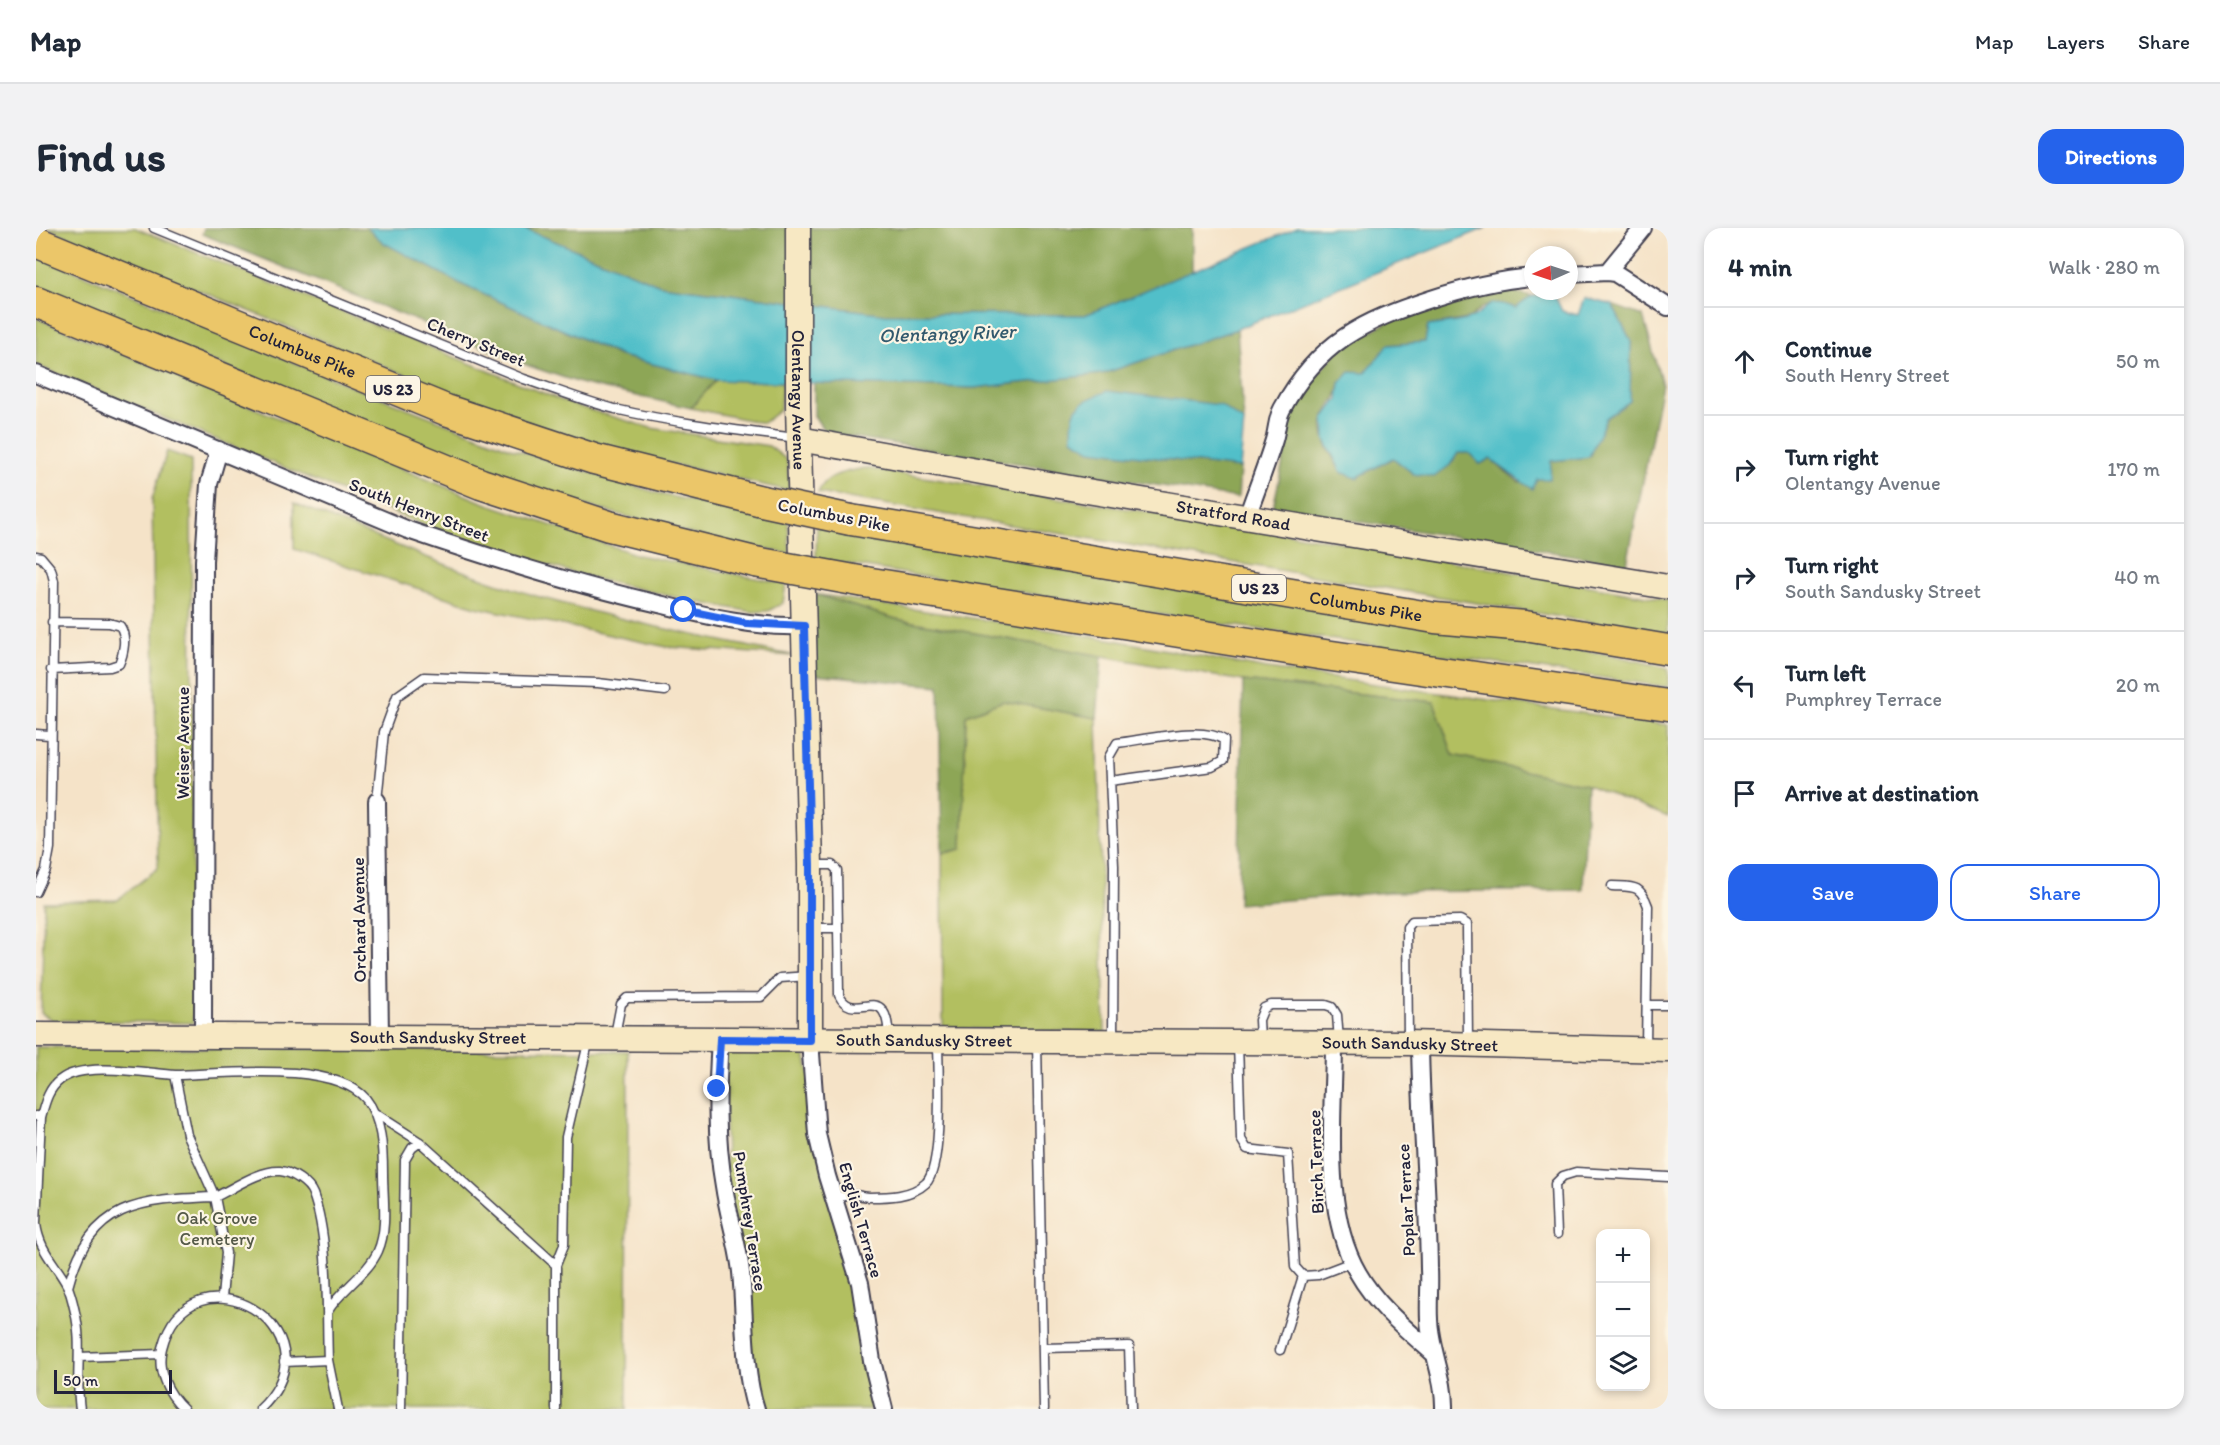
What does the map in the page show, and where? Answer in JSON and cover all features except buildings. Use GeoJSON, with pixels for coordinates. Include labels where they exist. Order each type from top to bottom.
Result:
{"type":"FeatureCollection","features":[{"type":"Feature","properties":{"kind":"highway","name":"Columbus Pike"},"geometry":{"type":"LineString","coordinates":[[36,242],[446,410],[594,459],[762,501],[851,520],[1435,618],[1526,626],[1668,650]]}},
{"type":"Feature","properties":{"kind":"highway"},"geometry":{"type":"LineString","coordinates":[[36,302],[481,484],[609,526],[755,562],[865,582],[1325,655],[1668,705]]}},
{"type":"Feature","properties":{"kind":"street","name":"Olentangy Avenue"},"geometry":{"type":"LineString","coordinates":[[798,228],[798,405],[811,928],[810,1040]]}},
{"type":"Feature","properties":{"kind":"street"},"geometry":{"type":"LineString","coordinates":[[1607,272],[1642,228]]}},
{"type":"Feature","properties":{"kind":"street"},"geometry":{"type":"LineString","coordinates":[[1578,274],[1615,273],[1668,307]]}},
{"type":"Feature","properties":{"kind":"street"},"geometry":{"type":"LineString","coordinates":[[1246,517],[1274,438],[1280,412],[1296,386],[1338,341],[1360,326],[1394,311],[1498,280],[1524,278]]}},
{"type":"Feature","properties":{"kind":"street","name":"South Henry Street"},"geometry":{"type":"LineString","coordinates":[[36,374],[408,530],[537,573],[609,593],[736,621],[778,627],[804,626]]}},
{"type":"Feature","properties":{"kind":"street","name":"Stratford Road"},"geometry":{"type":"LineString","coordinates":[[800,439],[1246,517],[1668,587]]}},
{"type":"Feature","properties":{"kind":"street","name":"Weiser Avenue"},"geometry":{"type":"LineString","coordinates":[[203,1037],[204,561],[209,484],[219,450]]}},
{"type":"Feature","properties":{"kind":"street","name":"Orchard Avenue"},"geometry":{"type":"LineString","coordinates":[[377,801],[380,1037]]}},
{"type":"Feature","properties":{"kind":"street","name":"South Sandusky Street"},"geometry":{"type":"LineString","coordinates":[[36,1035],[1414,1043],[1657,1050]]}},
{"type":"Feature","properties":{"kind":"street","name":"Pumphrey Terrace"},"geometry":{"type":"LineString","coordinates":[[720,1039],[717,1089],[718,1146],[723,1185],[741,1268],[749,1380],[756,1409]]}},
{"type":"Feature","properties":{"kind":"street","name":"English Terrace"},"geometry":{"type":"LineString","coordinates":[[810,1040],[817,1134],[860,1284],[872,1360],[884,1409]]}},
{"type":"Feature","properties":{"kind":"street","name":"Birch Terrace"},"geometry":{"type":"LineString","coordinates":[[1336,1043],[1335,1192],[1338,1223],[1352,1262],[1373,1293],[1400,1324],[1433,1353]]}},
{"type":"Feature","properties":{"kind":"street","name":"Poplar Terrace"},"geometry":{"type":"LineString","coordinates":[[1414,1043],[1429,1267],[1428,1317],[1433,1353],[1441,1374],[1444,1409]]}},
{"type":"Feature","properties":{"kind":"lane","name":"Cherry Street"},"geometry":{"type":"LineString","coordinates":[[154,228],[524,379],[569,394],[614,408],[674,422],[800,439]]}},
{"type":"Feature","properties":{"kind":"lane"},"geometry":{"type":"LineString","coordinates":[[36,556],[41,557],[51,569],[54,581],[50,848],[46,870],[36,892]]}},
{"type":"Feature","properties":{"kind":"lane"},"geometry":{"type":"LineString","coordinates":[[51,670],[110,668],[119,664],[123,654],[123,631],[120,626],[52,622]]}},
{"type":"Feature","properties":{"kind":"lane"},"geometry":{"type":"LineString","coordinates":[[377,801],[384,732],[397,696],[424,677],[598,683],[665,691]]}},
{"type":"Feature","properties":{"kind":"lane"},"geometry":{"type":"LineString","coordinates":[[1110,781],[1212,767],[1223,761],[1224,740],[1215,734],[1200,733],[1117,743],[1109,757],[1110,781],[1114,866],[1113,1042]]}},
{"type":"Feature","properties":{"kind":"lane"},"geometry":{"type":"LineString","coordinates":[[36,734],[50,735]]}},
{"type":"Feature","properties":{"kind":"lane"},"geometry":{"type":"LineString","coordinates":[[810,865],[832,865],[837,870],[839,995],[843,1003],[850,1006],[875,1006],[884,1009],[889,1016],[889,1040]]}},
{"type":"Feature","properties":{"kind":"lane"},"geometry":{"type":"LineString","coordinates":[[1612,886],[1636,887],[1643,892],[1648,906],[1647,1005],[1657,1050]]}},
{"type":"Feature","properties":{"kind":"lane"},"geometry":{"type":"LineString","coordinates":[[1414,1043],[1407,927],[1412,921],[1460,920],[1467,924],[1468,1045]]}},
{"type":"Feature","properties":{"kind":"lane"},"geometry":{"type":"LineString","coordinates":[[811,928],[838,928]]}},
{"type":"Feature","properties":{"kind":"lane"},"geometry":{"type":"LineString","coordinates":[[615,1038],[621,1004],[627,998],[760,997],[780,978],[811,976]]}},
{"type":"Feature","properties":{"kind":"lane"},"geometry":{"type":"LineString","coordinates":[[1303,1276],[1295,1267],[1288,1154],[1247,1149],[1241,1139],[1249,1043],[1264,1008],[1271,1005],[1326,1005],[1332,1007],[1337,1015],[1336,1043]]}},
{"type":"Feature","properties":{"kind":"lane"},"geometry":{"type":"LineString","coordinates":[[1647,1005],[1668,1005]]}},
{"type":"Feature","properties":{"kind":"lane"},"geometry":{"type":"LineString","coordinates":[[556,1409],[556,1265],[564,1245],[566,1137],[589,1038]]}},
{"type":"Feature","properties":{"kind":"lane"},"geometry":{"type":"LineString","coordinates":[[835,1202],[840,1196],[849,1193],[862,1197],[898,1195],[918,1189],[928,1181],[937,1151],[938,1041]]}},
{"type":"Feature","properties":{"kind":"lane"},"geometry":{"type":"LineString","coordinates":[[1036,1041],[1044,1409]]}},
{"type":"Feature","properties":{"kind":"lane"},"geometry":{"type":"LineString","coordinates":[[80,1409],[76,1386],[79,1332],[68,1287],[41,1248],[36,1223],[38,1116],[47,1095],[58,1080],[72,1072],[90,1070],[175,1075],[296,1073],[337,1079],[365,1098],[375,1113],[381,1136],[382,1235],[378,1252],[328,1311]]}},
{"type":"Feature","properties":{"kind":"lane"},"geometry":{"type":"LineString","coordinates":[[175,1075],[187,1136],[216,1197],[226,1253],[222,1298]]}},
{"type":"Feature","properties":{"kind":"lane"},"geometry":{"type":"LineString","coordinates":[[375,1113],[420,1142],[556,1265]]}},
{"type":"Feature","properties":{"kind":"lane"},"geometry":{"type":"LineString","coordinates":[[401,1409],[405,1160],[412,1148],[420,1142]]}},
{"type":"Feature","properties":{"kind":"lane"},"geometry":{"type":"LineString","coordinates":[[68,1287],[74,1263],[86,1241],[116,1214],[139,1203],[216,1197],[262,1175],[280,1172],[297,1177],[312,1192],[320,1223],[328,1311],[328,1360],[338,1409]]}},
{"type":"Feature","properties":{"kind":"lane"},"geometry":{"type":"LineString","coordinates":[[1557,1234],[1555,1184],[1563,1176],[1576,1172],[1668,1177]]}},
{"type":"Feature","properties":{"kind":"lane"},"geometry":{"type":"LineString","coordinates":[[1303,1276],[1318,1275],[1352,1262]]}},
{"type":"Feature","properties":{"kind":"lane"},"geometry":{"type":"LineString","coordinates":[[1280,1350],[1303,1276]]}},
{"type":"Feature","properties":{"kind":"lane"},"geometry":{"type":"LineString","coordinates":[[184,1409],[170,1393],[162,1374],[161,1354],[170,1329],[188,1309],[204,1301],[222,1298],[242,1301],[266,1318],[282,1343],[284,1362],[280,1382],[271,1398],[260,1409]]}},
{"type":"Feature","properties":{"kind":"lane"},"geometry":{"type":"LineString","coordinates":[[1043,1348],[1129,1346],[1131,1409]]}},
{"type":"Feature","properties":{"kind":"lane"},"geometry":{"type":"LineString","coordinates":[[79,1357],[161,1354]]}},
{"type":"Feature","properties":{"kind":"lane"},"geometry":{"type":"LineString","coordinates":[[284,1362],[328,1360]]}},
{"type":"Feature","properties":{"kind":"green space"},"geometry":{"type":"Polygon","coordinates":[[[47,228],[135,228],[573,405],[651,428],[769,446],[787,460],[790,491],[614,451],[496,412],[47,228]]]}},
{"type":"Feature","properties":{"kind":"green space"},"geometry":{"type":"Polygon","coordinates":[[[204,228],[367,228],[384,243],[463,285],[620,356],[716,380],[691,408],[583,384],[532,367],[202,234],[204,228]]]}},
{"type":"Feature","properties":{"kind":"green space"},"geometry":{"type":"Polygon","coordinates":[[[523,228],[1192,228],[1192,272],[1085,315],[886,314],[660,285],[523,228]]]}},
{"type":"Feature","properties":{"kind":"green space"},"geometry":{"type":"Polygon","coordinates":[[[36,255],[358,389],[510,448],[664,495],[788,521],[790,554],[718,541],[517,487],[36,289],[36,255]]]}},
{"type":"Feature","properties":{"kind":"green space"},"geometry":{"type":"Polygon","coordinates":[[[1501,289],[1524,294],[1524,300],[1527,300],[1516,308],[1484,306],[1468,319],[1428,326],[1425,342],[1388,345],[1365,374],[1340,383],[1337,395],[1324,418],[1323,432],[1327,446],[1341,472],[1356,478],[1393,458],[1414,474],[1450,465],[1458,453],[1470,453],[1480,464],[1490,459],[1519,482],[1537,479],[1551,461],[1589,457],[1606,418],[1630,401],[1631,341],[1612,305],[1643,316],[1662,384],[1627,564],[1273,508],[1296,401],[1338,350],[1391,320],[1501,289]]]}},
{"type":"Feature","properties":{"kind":"green space"},"geometry":{"type":"Polygon","coordinates":[[[36,318],[482,502],[638,555],[786,584],[783,603],[768,611],[753,612],[697,602],[583,576],[438,531],[36,365],[36,318]]]}},
{"type":"Feature","properties":{"kind":"green space"},"geometry":{"type":"Polygon","coordinates":[[[1237,329],[1244,422],[1220,405],[1091,450],[1240,468],[1238,498],[826,433],[814,416],[814,383],[974,388],[1102,374],[1237,329]]]}},
{"type":"Feature","properties":{"kind":"green space"},"geometry":{"type":"Polygon","coordinates":[[[716,380],[782,382],[780,410],[763,423],[691,408],[716,380]]]}},
{"type":"Feature","properties":{"kind":"green space"},"geometry":{"type":"Polygon","coordinates":[[[167,451],[191,460],[193,1023],[52,1020],[41,1013],[44,902],[117,900],[158,868],[152,499],[167,451]]]}},
{"type":"Feature","properties":{"kind":"green space"},"geometry":{"type":"Polygon","coordinates":[[[865,468],[1366,546],[1668,600],[1668,635],[818,493],[831,477],[865,468]]]}},
{"type":"Feature","properties":{"kind":"green space"},"geometry":{"type":"Polygon","coordinates":[[[294,503],[420,555],[517,590],[641,623],[795,656],[667,647],[476,607],[294,549],[294,503]]]}},
{"type":"Feature","properties":{"kind":"green space"},"geometry":{"type":"Polygon","coordinates":[[[817,524],[1612,655],[1668,668],[1668,687],[1208,622],[816,559],[817,524]]]}},
{"type":"Feature","properties":{"kind":"green space"},"geometry":{"type":"Polygon","coordinates":[[[814,594],[1109,639],[1267,669],[1668,725],[1668,817],[1587,785],[1453,755],[1434,702],[1243,681],[896,619],[814,594]]]}},
{"type":"Feature","properties":{"kind":"green space"},"geometry":{"type":"Polygon","coordinates":[[[814,594],[896,619],[1102,656],[1097,718],[1003,701],[966,715],[962,849],[942,853],[939,686],[815,674],[814,594]]]}},
{"type":"Feature","properties":{"kind":"green space"},"geometry":{"type":"Polygon","coordinates":[[[1243,681],[1434,702],[1453,755],[1587,785],[1583,890],[1389,892],[1238,904],[1243,681]]]}},
{"type":"Feature","properties":{"kind":"green space"},"geometry":{"type":"Polygon","coordinates":[[[1003,701],[1097,718],[1105,1033],[943,1028],[942,854],[962,849],[966,715],[1003,701]]]}},
{"type":"Feature","properties":{"kind":"green space","name":"Oak Grove Cemetery"},"geometry":{"type":"Polygon","coordinates":[[[36,1047],[628,1051],[627,1409],[36,1409],[36,1047]]]}},
{"type":"Feature","properties":{"kind":"green space"},"geometry":{"type":"Polygon","coordinates":[[[724,1052],[805,1053],[878,1409],[760,1409],[726,1175],[724,1052]]]}},
{"type":"Feature","properties":{"kind":"water","name":"Olentangy River"},"geometry":{"type":"Polygon","coordinates":[[[367,228],[523,228],[660,285],[886,314],[1085,315],[1297,228],[1486,228],[1237,329],[1102,374],[974,388],[716,380],[621,356],[463,285],[384,243],[367,228]]]}},
{"type":"Feature","properties":{"kind":"water"},"geometry":{"type":"Polygon","coordinates":[[[1584,298],[1612,305],[1631,341],[1630,401],[1606,418],[1589,457],[1551,461],[1550,479],[1537,479],[1532,489],[1490,459],[1480,464],[1469,453],[1458,453],[1450,465],[1434,477],[1414,474],[1393,458],[1356,478],[1341,472],[1325,440],[1324,418],[1338,399],[1340,383],[1350,372],[1365,373],[1388,345],[1425,342],[1428,326],[1466,320],[1492,304],[1505,304],[1516,308],[1527,300],[1557,300],[1562,311],[1578,315],[1584,298]]]}},
{"type":"Feature","properties":{"kind":"water"},"geometry":{"type":"Polygon","coordinates":[[[1107,391],[1220,405],[1244,422],[1240,468],[1091,450],[1072,439],[1073,419],[1078,407],[1088,399],[1107,391]]]}},
{"type":"Feature","properties":{"kind":"route"},"geometry":{"type":"LineString","coordinates":[[684,610],[746,623],[778,627],[804,626],[810,865],[810,1040],[720,1039],[717,1089]]}}]}
